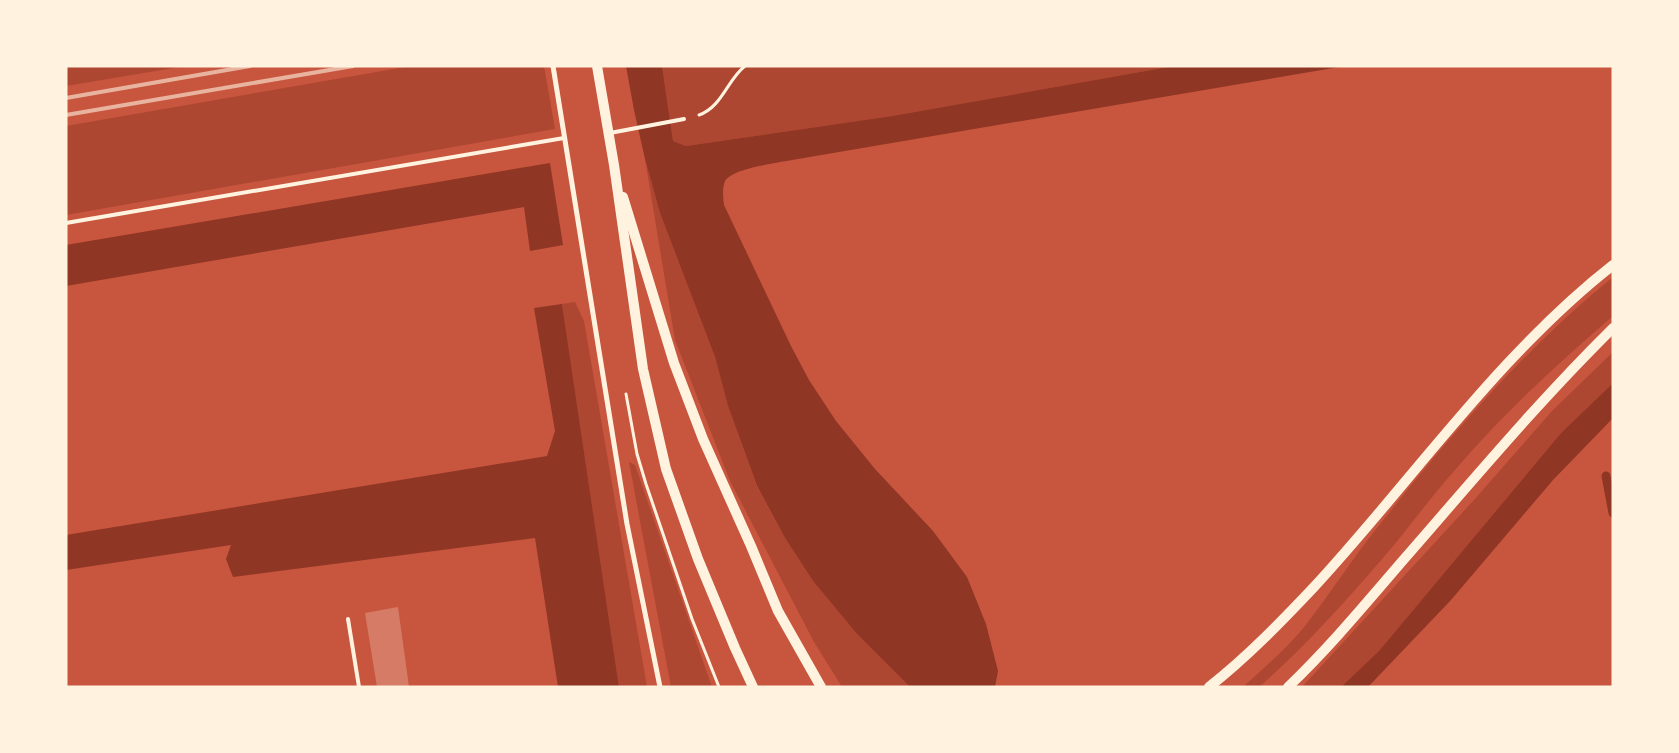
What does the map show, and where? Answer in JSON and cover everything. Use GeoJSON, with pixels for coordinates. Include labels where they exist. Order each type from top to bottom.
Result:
{"type":"FeatureCollection","features":[{"type":"Feature","properties":{"kind":"main road"},"geometry":{"type":"LineString","coordinates":[[596,66],[614,165],[643,369],[666,469],[698,559],[753,687]]}},
{"type":"Feature","properties":{"kind":"main road"},"geometry":{"type":"LineString","coordinates":[[614,165],[674,363],[703,439],[724,489],[752,546],[778,611],[821,687]]}},
{"type":"Feature","properties":{"kind":"main road"},"geometry":{"type":"LineString","coordinates":[[1209,687],[1244,658],[1328,572],[1525,345],[1572,299],[1613,265]]}},
{"type":"Feature","properties":{"kind":"main road"},"geometry":{"type":"LineString","coordinates":[[1288,687],[1364,605],[1542,401],[1613,328]]}},
{"type":"Feature","properties":{"kind":"street"},"geometry":{"type":"LineString","coordinates":[[553,66],[627,524],[660,687]]}},
{"type":"Feature","properties":{"kind":"lane"},"geometry":{"type":"LineString","coordinates":[[608,133],[684,119]]}},
{"type":"Feature","properties":{"kind":"lane"},"geometry":{"type":"LineString","coordinates":[[66,223],[564,138]]}},
{"type":"Feature","properties":{"kind":"lane"},"geometry":{"type":"LineString","coordinates":[[348,619],[360,687]]}},
{"type":"Feature","properties":{"kind":"path"},"geometry":{"type":"LineString","coordinates":[[684,119],[703,114],[713,108],[737,74],[745,66]]}},
{"type":"Feature","properties":{"kind":"shaded area"},"geometry":{"type":"Polygon","coordinates":[[[66,66],[185,66],[66,86],[66,66]]]}},
{"type":"Feature","properties":{"kind":"shaded area"},"geometry":{"type":"Polygon","coordinates":[[[411,66],[544,66],[555,129],[66,215],[66,126],[411,66]]]}},
{"type":"Feature","properties":{"kind":"shaded area"},"geometry":{"type":"Polygon","coordinates":[[[626,66],[662,66],[673,141],[686,146],[892,116],[1174,66],[1345,66],[766,165],[746,169],[730,176],[725,181],[723,190],[724,205],[809,380],[836,421],[875,469],[933,531],[967,577],[986,624],[998,671],[995,687],[910,687],[857,634],[813,581],[785,538],[757,486],[728,406],[715,357],[660,213],[645,159],[626,66]]]}},
{"type":"Feature","properties":{"kind":"shaded area"},"geometry":{"type":"Polygon","coordinates":[[[662,66],[1174,66],[892,116],[686,146],[673,141],[662,66]]]}},
{"type":"Feature","properties":{"kind":"shaded area"},"geometry":{"type":"Polygon","coordinates":[[[645,159],[660,213],[715,357],[728,406],[757,487],[785,538],[813,581],[857,634],[910,687],[842,687],[814,642],[730,481],[675,340],[645,159]]]}},
{"type":"Feature","properties":{"kind":"shaded area"},"geometry":{"type":"Polygon","coordinates":[[[550,163],[563,245],[530,251],[524,207],[66,286],[66,245],[550,163]]]}},
{"type":"Feature","properties":{"kind":"shaded area"},"geometry":{"type":"Polygon","coordinates":[[[1613,277],[1613,316],[1571,352],[1511,409],[1473,449],[1383,558],[1308,641],[1259,687],[1243,687],[1283,650],[1305,626],[1377,528],[1459,428],[1518,364],[1580,305],[1613,277]]]}},
{"type":"Feature","properties":{"kind":"shaded area"},"geometry":{"type":"Polygon","coordinates":[[[575,302],[584,321],[647,687],[619,687],[562,304],[575,302]]]}},
{"type":"Feature","properties":{"kind":"shaded area"},"geometry":{"type":"Polygon","coordinates":[[[562,304],[619,687],[558,687],[535,538],[233,577],[226,559],[231,545],[66,570],[66,535],[547,456],[555,431],[534,308],[562,304]]]}},
{"type":"Feature","properties":{"kind":"shaded area"},"geometry":{"type":"Polygon","coordinates":[[[1613,352],[1613,383],[1561,433],[1379,651],[1341,687],[1302,687],[1474,500],[1552,411],[1613,352]]]}},
{"type":"Feature","properties":{"kind":"shaded area"},"geometry":{"type":"Polygon","coordinates":[[[1613,383],[1613,418],[1553,480],[1451,600],[1368,687],[1341,687],[1379,651],[1561,433],[1613,383]]]}},
{"type":"Feature","properties":{"kind":"shaded area"},"geometry":{"type":"Polygon","coordinates":[[[629,462],[635,465],[712,687],[671,687],[629,462]]]}},
{"type":"Feature","properties":{"kind":"building"},"geometry":{"type":"Polygon","coordinates":[[[398,607],[409,687],[377,687],[365,613],[398,607]]]}},
{"type":"Feature","properties":{"kind":"waterway"},"geometry":{"type":"LineString","coordinates":[[1606,476],[1613,513]]}},
{"type":"Feature","properties":{"kind":"railway"},"geometry":{"type":"LineString","coordinates":[[66,98],[250,66]]}},
{"type":"Feature","properties":{"kind":"railway"},"geometry":{"type":"LineString","coordinates":[[66,115],[353,66]]}}]}
